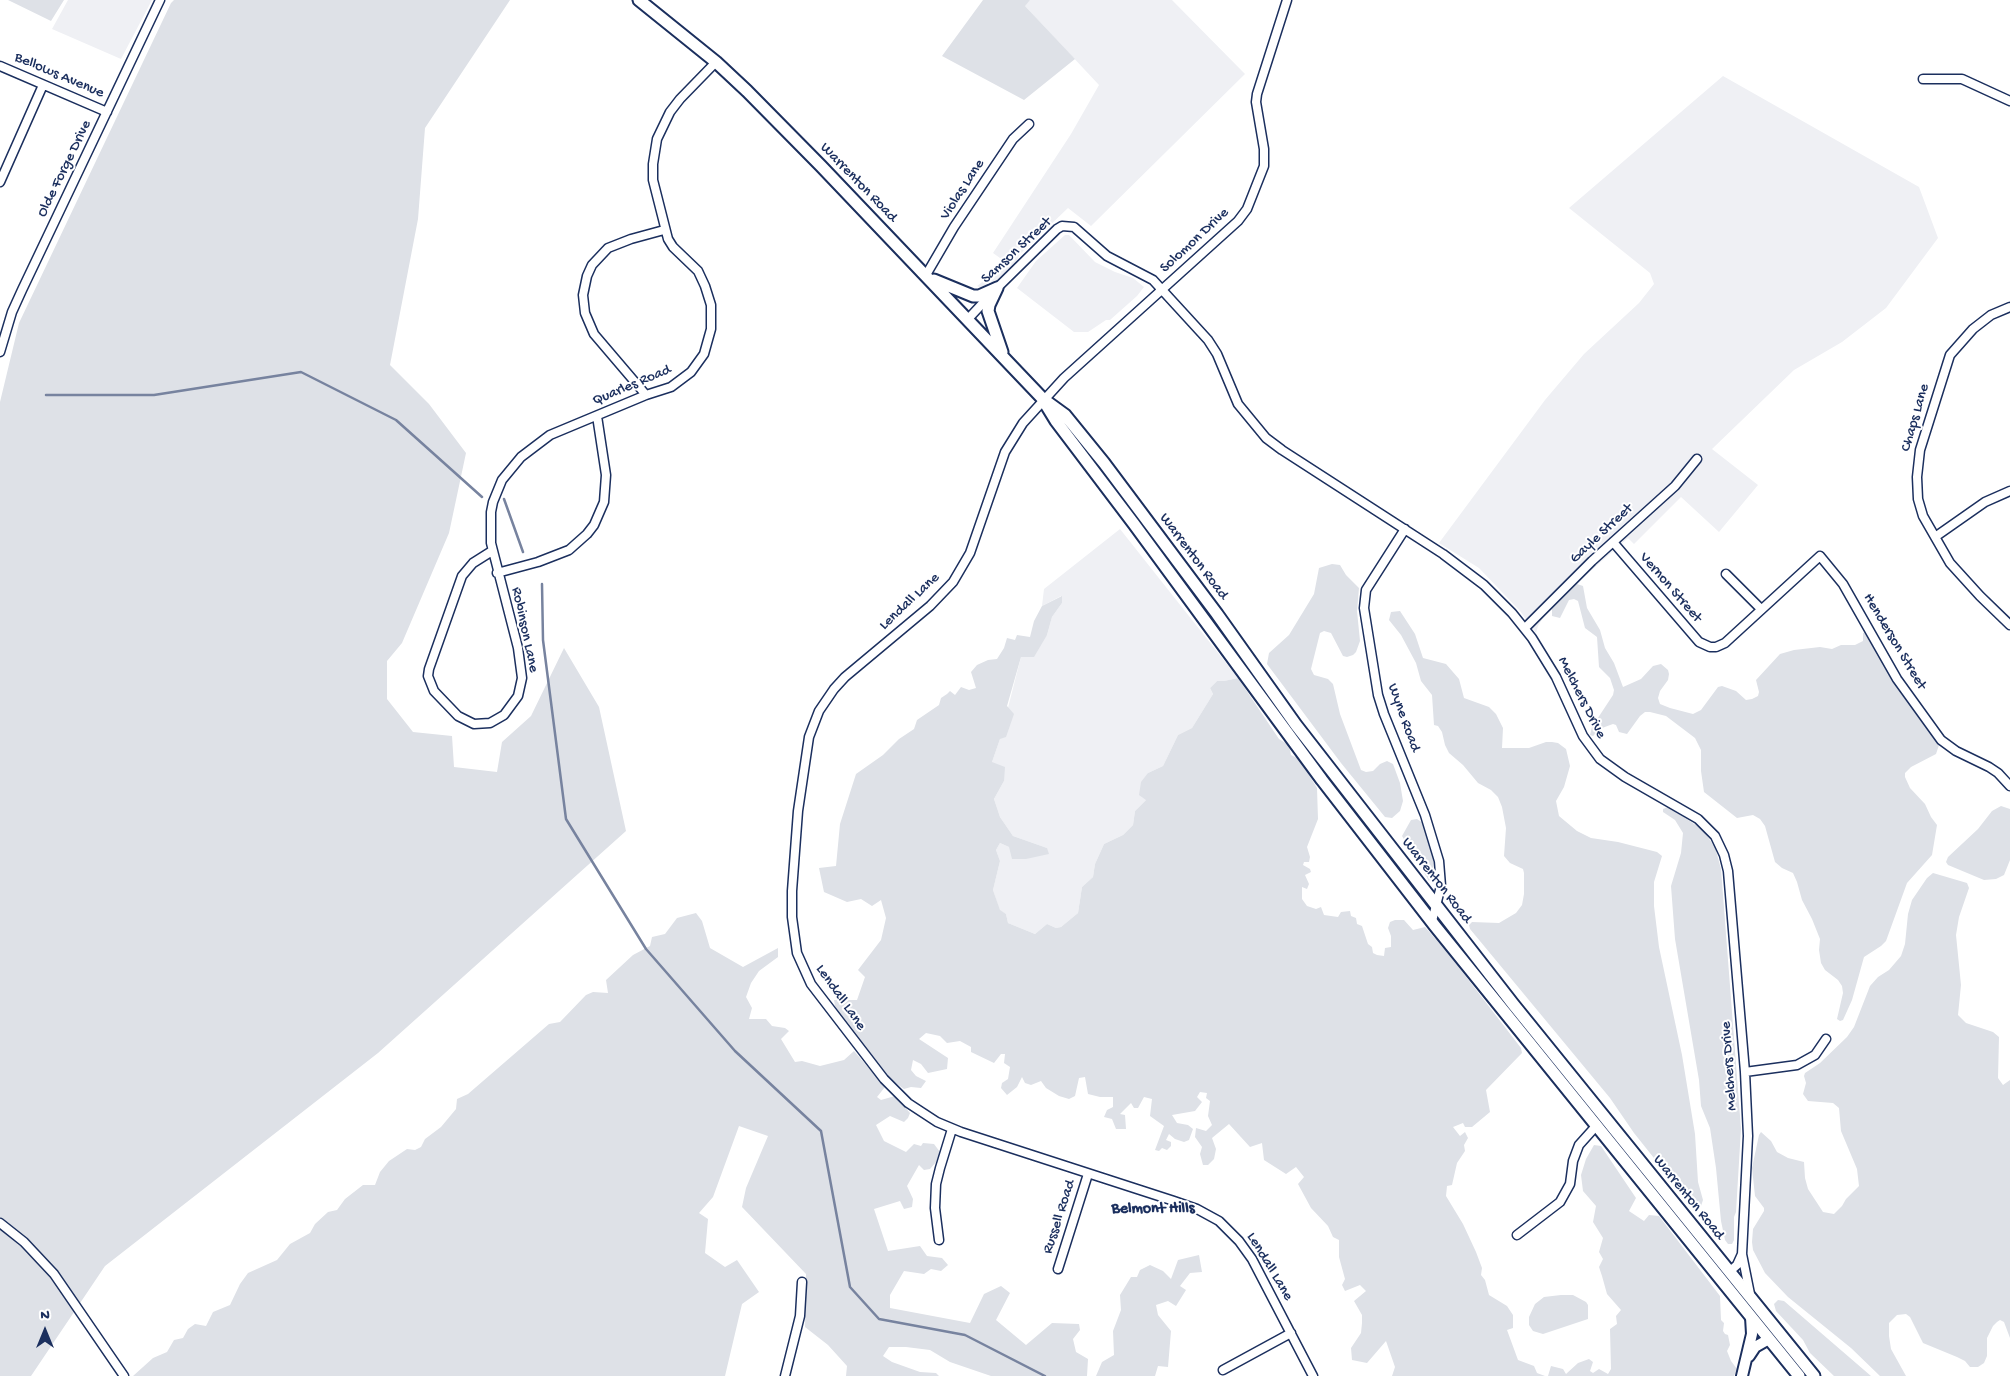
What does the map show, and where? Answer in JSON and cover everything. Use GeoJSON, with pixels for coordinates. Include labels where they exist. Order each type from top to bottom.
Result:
{"type":"FeatureCollection","features":[{"type":"Feature","properties":{"kind":"main road","name":"Warrenton Road"},"geometry":{"type":"LineString","coordinates":[[639,0],[716,62],[780,124],[1043,399],[1065,415],[1085,438],[1296,725],[1513,1004],[1814,1376]]}},
{"type":"Feature","properties":{"kind":"main road"},"geometry":{"type":"LineString","coordinates":[[927,276],[973,296],[979,296],[997,288]]}},
{"type":"Feature","properties":{"kind":"main road"},"geometry":{"type":"LineString","coordinates":[[997,288],[988,305],[988,311],[1004,357]]}},
{"type":"Feature","properties":{"kind":"main road","name":"Warrenton Road"},"geometry":{"type":"LineString","coordinates":[[1043,399],[1056,421],[1153,549],[1316,773],[1432,921],[1799,1376]]}},
{"type":"Feature","properties":{"kind":"street","name":"Olde Forge Drive"},"geometry":{"type":"LineString","coordinates":[[0,352],[15,305],[160,0]]}},
{"type":"Feature","properties":{"kind":"street","name":"Solomon Drive"},"geometry":{"type":"LineString","coordinates":[[1043,399],[1238,221],[1247,209],[1264,166],[1264,149],[1256,102],[1257,94],[1287,0]]}},
{"type":"Feature","properties":{"kind":"street","name":"Quarles Road"},"geometry":{"type":"LineString","coordinates":[[497,572],[492,551],[490,525],[493,502],[497,489],[508,471],[521,457],[550,435],[671,386],[691,372],[704,354],[711,329],[711,305],[703,280],[691,263],[673,247],[664,230],[653,180],[652,164],[657,139],[670,112],[716,62]]}},
{"type":"Feature","properties":{"kind":"street","name":"Bellows Avenue"},"geometry":{"type":"LineString","coordinates":[[0,66],[107,112]]}},
{"type":"Feature","properties":{"kind":"street"},"geometry":{"type":"LineString","coordinates":[[1923,79],[1962,78],[2010,101]]}},
{"type":"Feature","properties":{"kind":"street"},"geometry":{"type":"LineString","coordinates":[[0,182],[43,85]]}},
{"type":"Feature","properties":{"kind":"street","name":"Violas Lane"},"geometry":{"type":"LineString","coordinates":[[927,276],[954,227],[1013,139],[1029,124]]}},
{"type":"Feature","properties":{"kind":"street","name":"Samson Street"},"geometry":{"type":"LineString","coordinates":[[968,319],[1057,229],[1068,225],[1079,230],[1106,256],[1142,272],[1162,290]]}},
{"type":"Feature","properties":{"kind":"street"},"geometry":{"type":"LineString","coordinates":[[646,395],[594,334],[585,313],[583,295],[587,276],[592,265],[608,248],[631,238],[664,230]]}},
{"type":"Feature","properties":{"kind":"street","name":"Melchers Drive"},"geometry":{"type":"LineString","coordinates":[[1162,290],[1208,340],[1217,354],[1238,404],[1266,438],[1465,569],[1484,585],[1525,628],[1549,664],[1583,736],[1600,759],[1625,777],[1698,818],[1720,845],[1728,871],[1745,1072],[1748,1136],[1742,1254],[1752,1301]]}},
{"type":"Feature","properties":{"kind":"street","name":"Chaps Lane"},"geometry":{"type":"LineString","coordinates":[[2010,307],[1991,316],[1973,329],[1950,355],[1917,464],[1918,499],[1923,516],[1950,563],[2010,625]]}},
{"type":"Feature","properties":{"kind":"street","name":"Lendall Lane"},"geometry":{"type":"LineString","coordinates":[[1043,399],[1023,422],[1005,452],[970,553],[953,582],[930,606],[846,677],[834,689],[819,711],[809,737],[798,811],[792,891],[794,939],[803,969],[811,984],[884,1079],[908,1103],[937,1122],[952,1129],[1197,1209],[1219,1221],[1239,1241],[1252,1259],[1313,1376]]}},
{"type":"Feature","properties":{"kind":"street","name":"Robinson Lane"},"geometry":{"type":"LineString","coordinates":[[492,551],[468,568],[462,576],[428,669],[430,684],[440,698],[460,718],[474,724],[484,724],[497,720],[518,696],[521,686],[522,668],[497,572],[538,562],[562,553],[576,544],[594,525],[600,514],[606,489],[605,464],[597,416]]}},
{"type":"Feature","properties":{"kind":"street","name":"Gayle Street"},"geometry":{"type":"LineString","coordinates":[[1525,628],[1567,585],[1675,486],[1697,459]]}},
{"type":"Feature","properties":{"kind":"street"},"geometry":{"type":"LineString","coordinates":[[1935,536],[1985,502],[2010,491]]}},
{"type":"Feature","properties":{"kind":"street","name":"Wyne Road"},"geometry":{"type":"LineString","coordinates":[[1405,529],[1366,590],[1364,608],[1380,701],[1426,815],[1439,861],[1441,886],[1432,921]]}},
{"type":"Feature","properties":{"kind":"street","name":"Vernon Street"},"geometry":{"type":"LineString","coordinates":[[1613,542],[1699,642],[1710,647]]}},
{"type":"Feature","properties":{"kind":"street","name":"Henderson Street"},"geometry":{"type":"LineString","coordinates":[[1710,647],[1716,647],[1724,643],[1820,556],[1843,584],[1897,679],[1941,740],[1956,751],[1989,767],[1998,773],[2010,786]]}},
{"type":"Feature","properties":{"kind":"street"},"geometry":{"type":"LineString","coordinates":[[1726,574],[1761,609]]}},
{"type":"Feature","properties":{"kind":"street"},"geometry":{"type":"LineString","coordinates":[[1745,1072],[1797,1065],[1815,1055],[1826,1039]]}},
{"type":"Feature","properties":{"kind":"street"},"geometry":{"type":"LineString","coordinates":[[1517,1235],[1560,1202],[1570,1184],[1574,1159],[1579,1145],[1597,1126]]}},
{"type":"Feature","properties":{"kind":"street"},"geometry":{"type":"LineString","coordinates":[[939,1240],[935,1208],[936,1184],[952,1129]]}},
{"type":"Feature","properties":{"kind":"street","name":"Russell Road"},"geometry":{"type":"LineString","coordinates":[[1058,1269],[1088,1174]]}},
{"type":"Feature","properties":{"kind":"street"},"geometry":{"type":"LineString","coordinates":[[0,1223],[24,1242],[54,1274],[124,1376]]}},
{"type":"Feature","properties":{"kind":"street"},"geometry":{"type":"LineString","coordinates":[[1729,1272],[1737,1265],[1742,1254]]}},
{"type":"Feature","properties":{"kind":"street"},"geometry":{"type":"LineString","coordinates":[[785,1376],[800,1316],[802,1282]]}},
{"type":"Feature","properties":{"kind":"street"},"geometry":{"type":"LineString","coordinates":[[1742,1376],[1748,1356],[1752,1331],[1751,1317]]}},
{"type":"Feature","properties":{"kind":"street"},"geometry":{"type":"LineString","coordinates":[[1223,1370],[1291,1333]]}},
{"type":"Feature","properties":{"kind":"street"},"geometry":{"type":"LineString","coordinates":[[1748,1356],[1755,1347],[1769,1339]]}},
{"type":"Feature","properties":{"kind":"shaded area"},"geometry":{"type":"Polygon","coordinates":[[[8,0],[64,0],[51,21],[8,0]]]}},
{"type":"Feature","properties":{"kind":"shaded area"},"geometry":{"type":"Polygon","coordinates":[[[68,0],[152,0],[121,59],[52,29],[68,0]]]}},
{"type":"Feature","properties":{"kind":"shaded area"},"geometry":{"type":"Polygon","coordinates":[[[174,0],[510,0],[425,128],[418,219],[390,365],[429,404],[466,453],[449,533],[402,643],[387,661],[387,699],[413,732],[452,736],[454,767],[497,772],[502,742],[531,716],[564,648],[599,707],[626,831],[378,1053],[105,1266],[31,1376],[0,1376],[0,402],[19,323],[174,0]]]}},
{"type":"Feature","properties":{"kind":"shaded area"},"geometry":{"type":"Polygon","coordinates":[[[983,0],[1030,0],[1025,6],[1075,59],[1024,100],[942,56],[983,0]]]}},
{"type":"Feature","properties":{"kind":"shaded area"},"geometry":{"type":"Polygon","coordinates":[[[1030,0],[1172,0],[1245,74],[1091,226],[1068,208],[1020,254],[998,297],[977,286],[1007,263],[993,253],[1071,134],[1099,85],[1024,5],[1030,0]]]}},
{"type":"Feature","properties":{"kind":"shaded area"},"geometry":{"type":"Polygon","coordinates":[[[1723,76],[1919,187],[1938,238],[1886,308],[1842,342],[1794,370],[1712,449],[1758,485],[1719,532],[1681,497],[1634,544],[1628,538],[1570,589],[1546,613],[1536,633],[1520,611],[1479,568],[1439,543],[1545,400],[1584,354],[1639,303],[1654,284],[1650,273],[1569,208],[1723,76]]]}},
{"type":"Feature","properties":{"kind":"shaded area"},"geometry":{"type":"Polygon","coordinates":[[[1065,235],[1069,235],[1095,262],[1133,278],[1144,287],[1137,296],[1110,320],[1106,320],[1088,332],[1074,332],[1017,288],[1036,261],[1065,235]]]}},
{"type":"Feature","properties":{"kind":"shaded area"},"geometry":{"type":"Polygon","coordinates":[[[1120,529],[1238,678],[1217,681],[1210,688],[1213,694],[1192,728],[1178,735],[1163,766],[1148,773],[1146,800],[1135,811],[1133,825],[1123,835],[1104,844],[1095,864],[1093,877],[1082,887],[1078,913],[1061,927],[1056,928],[1047,924],[1035,934],[1008,923],[1006,914],[1000,911],[993,890],[1000,861],[996,850],[1000,843],[1009,847],[1047,848],[1013,836],[1000,817],[994,799],[1004,781],[992,762],[1000,739],[1021,657],[1047,635],[1052,617],[1062,603],[1061,596],[1042,606],[1044,589],[1120,529]]]}},
{"type":"Feature","properties":{"kind":"shaded area"},"geometry":{"type":"Polygon","coordinates":[[[1332,564],[1340,565],[1346,575],[1359,588],[1357,611],[1360,641],[1356,652],[1347,657],[1343,656],[1331,633],[1324,631],[1320,633],[1311,669],[1314,675],[1328,679],[1333,684],[1340,714],[1361,770],[1366,772],[1373,771],[1380,764],[1387,761],[1393,764],[1400,783],[1403,801],[1400,811],[1392,818],[1385,817],[1341,763],[1267,664],[1269,653],[1289,635],[1314,594],[1319,568],[1332,564]]]}},
{"type":"Feature","properties":{"kind":"shaded area"},"geometry":{"type":"Polygon","coordinates":[[[1577,584],[1583,586],[1587,608],[1600,630],[1605,648],[1614,663],[1623,687],[1641,679],[1653,666],[1661,664],[1668,670],[1668,680],[1660,691],[1658,698],[1660,704],[1693,714],[1701,710],[1718,687],[1722,686],[1736,691],[1746,700],[1752,699],[1758,696],[1759,692],[1756,680],[1780,654],[1794,650],[1820,647],[1832,649],[1841,645],[1855,645],[1863,641],[1863,633],[1867,631],[1896,680],[1939,745],[1936,754],[1911,767],[1905,773],[1910,788],[1925,804],[1937,825],[1932,855],[1907,883],[1886,941],[1864,957],[1852,1000],[1843,1020],[1837,1019],[1843,993],[1842,986],[1838,980],[1825,970],[1821,963],[1820,939],[1802,900],[1793,873],[1775,862],[1765,826],[1760,819],[1753,815],[1737,818],[1704,792],[1701,750],[1695,738],[1666,716],[1650,712],[1645,712],[1640,716],[1627,734],[1619,732],[1616,725],[1613,724],[1602,728],[1593,736],[1590,735],[1592,727],[1613,695],[1614,690],[1610,678],[1599,667],[1597,637],[1585,628],[1578,601],[1574,599],[1569,600],[1560,618],[1552,616],[1552,609],[1577,584]]]}},
{"type":"Feature","properties":{"kind":"shaded area"},"geometry":{"type":"Polygon","coordinates":[[[1062,596],[1062,603],[1052,617],[1047,635],[1034,657],[1021,657],[1007,706],[1014,714],[1006,737],[1000,739],[992,762],[1005,767],[1004,781],[994,799],[1000,817],[1013,836],[1047,848],[1049,854],[1026,859],[1012,859],[1009,847],[1000,843],[996,850],[1000,861],[993,890],[1000,910],[1006,914],[1008,923],[1035,934],[1047,924],[1056,928],[1061,927],[1078,913],[1082,887],[1093,877],[1095,864],[1104,844],[1123,835],[1133,825],[1135,811],[1146,800],[1139,795],[1141,782],[1148,773],[1163,766],[1178,735],[1192,728],[1213,694],[1210,688],[1217,681],[1238,678],[1279,739],[1289,745],[1291,755],[1299,759],[1317,788],[1318,819],[1307,847],[1310,857],[1309,862],[1304,862],[1303,865],[1310,869],[1311,872],[1305,875],[1309,884],[1307,889],[1302,887],[1302,899],[1307,906],[1316,909],[1321,907],[1324,915],[1338,917],[1341,912],[1350,911],[1351,916],[1356,918],[1357,924],[1362,926],[1368,944],[1372,947],[1373,953],[1377,955],[1384,956],[1385,948],[1391,947],[1391,936],[1388,928],[1390,922],[1404,920],[1413,930],[1425,927],[1447,952],[1521,1048],[1522,1053],[1486,1090],[1490,1112],[1472,1127],[1465,1127],[1463,1123],[1453,1127],[1460,1136],[1465,1132],[1468,1138],[1464,1145],[1465,1151],[1457,1163],[1452,1185],[1447,1186],[1446,1196],[1463,1224],[1476,1252],[1482,1268],[1481,1275],[1485,1280],[1489,1295],[1507,1306],[1513,1315],[1513,1328],[1507,1330],[1518,1360],[1534,1366],[1537,1373],[1545,1376],[1392,1376],[1395,1367],[1386,1341],[1367,1363],[1352,1360],[1351,1348],[1361,1333],[1362,1323],[1362,1315],[1354,1301],[1366,1291],[1360,1285],[1345,1291],[1342,1285],[1345,1279],[1339,1257],[1339,1240],[1333,1237],[1328,1226],[1311,1208],[1298,1184],[1304,1177],[1296,1167],[1286,1174],[1264,1160],[1262,1143],[1250,1147],[1229,1124],[1212,1138],[1216,1149],[1214,1159],[1208,1165],[1203,1165],[1200,1154],[1202,1147],[1195,1137],[1196,1128],[1206,1131],[1212,1125],[1208,1116],[1210,1101],[1206,1098],[1207,1093],[1200,1092],[1197,1097],[1202,1102],[1195,1111],[1172,1115],[1177,1123],[1188,1125],[1193,1129],[1189,1140],[1184,1142],[1175,1139],[1169,1134],[1166,1140],[1171,1142],[1171,1146],[1167,1150],[1162,1148],[1159,1151],[1155,1150],[1164,1126],[1150,1116],[1152,1099],[1144,1097],[1138,1108],[1134,1108],[1131,1103],[1120,1114],[1125,1115],[1126,1129],[1116,1129],[1112,1119],[1104,1117],[1107,1110],[1113,1107],[1113,1097],[1100,1097],[1088,1094],[1085,1077],[1079,1078],[1075,1096],[1069,1099],[1059,1096],[1046,1088],[1041,1081],[1031,1085],[1025,1083],[1022,1077],[1017,1087],[1007,1095],[1001,1088],[1002,1083],[1008,1079],[1010,1067],[1004,1063],[1005,1054],[1001,1054],[994,1063],[971,1052],[971,1047],[960,1041],[947,1043],[940,1036],[926,1033],[919,1039],[948,1058],[947,1069],[928,1073],[921,1064],[913,1060],[911,1070],[916,1076],[926,1081],[921,1088],[911,1087],[904,1089],[889,1078],[849,1030],[835,1006],[834,1000],[857,1000],[865,977],[858,970],[881,940],[886,918],[881,900],[872,906],[861,899],[847,902],[824,892],[819,868],[836,866],[840,824],[856,774],[883,755],[899,739],[914,729],[917,720],[939,705],[941,698],[950,691],[955,695],[961,687],[969,690],[976,688],[971,672],[977,665],[988,660],[997,659],[1004,648],[1007,638],[1015,640],[1017,635],[1030,637],[1034,621],[1042,606],[1062,596]]]}},
{"type":"Feature","properties":{"kind":"shaded area"},"geometry":{"type":"Polygon","coordinates":[[[1400,611],[1415,634],[1423,658],[1446,664],[1459,679],[1464,698],[1489,707],[1496,714],[1503,728],[1502,748],[1529,748],[1546,742],[1552,742],[1558,743],[1566,749],[1570,766],[1564,787],[1556,801],[1559,816],[1577,831],[1591,838],[1618,842],[1657,852],[1662,856],[1654,882],[1654,906],[1659,947],[1682,1055],[1695,1134],[1698,1182],[1703,1200],[1701,1206],[1697,1207],[1689,1202],[1634,1133],[1610,1098],[1470,929],[1469,925],[1472,922],[1499,923],[1516,913],[1522,905],[1524,873],[1523,869],[1510,863],[1504,856],[1506,828],[1498,797],[1491,790],[1478,783],[1463,765],[1449,753],[1442,732],[1438,726],[1434,725],[1432,695],[1421,681],[1416,663],[1401,635],[1389,620],[1391,612],[1400,611]]]}},
{"type":"Feature","properties":{"kind":"shaded area"},"geometry":{"type":"Polygon","coordinates":[[[2001,806],[2010,809],[2010,860],[2004,875],[1996,879],[1984,880],[1948,865],[1946,862],[1948,857],[1978,829],[1992,811],[2001,806]]]}},
{"type":"Feature","properties":{"kind":"shaded area"},"geometry":{"type":"Polygon","coordinates":[[[1668,807],[1702,829],[1715,847],[1721,869],[1741,1129],[1734,1240],[1732,1244],[1728,1244],[1725,1240],[1721,1221],[1710,1128],[1701,1106],[1699,1080],[1675,939],[1671,886],[1681,853],[1683,833],[1675,820],[1663,812],[1663,809],[1668,807]]]}},
{"type":"Feature","properties":{"kind":"shaded area"},"geometry":{"type":"Polygon","coordinates":[[[1417,819],[1423,823],[1434,854],[1433,874],[1429,881],[1402,836],[1411,820],[1417,819]]]}},
{"type":"Feature","properties":{"kind":"shaded area"},"geometry":{"type":"Polygon","coordinates":[[[1933,873],[1967,883],[1969,888],[1959,917],[1956,935],[1961,985],[1958,1015],[1966,1023],[1993,1032],[1999,1037],[1998,1078],[2003,1085],[2010,1080],[2010,1338],[2004,1322],[2000,1320],[1993,1326],[1987,1338],[1987,1356],[1984,1363],[1978,1367],[1970,1367],[1965,1361],[1923,1343],[1910,1317],[1906,1314],[1897,1315],[1889,1323],[1889,1336],[1891,1349],[1906,1376],[1880,1376],[1851,1348],[1788,1297],[1765,1273],[1753,1250],[1752,1242],[1753,1229],[1764,1208],[1755,1196],[1752,1168],[1761,1132],[1771,1141],[1777,1152],[1788,1158],[1804,1162],[1808,1189],[1823,1212],[1834,1214],[1859,1186],[1857,1169],[1841,1131],[1839,1108],[1833,1103],[1808,1101],[1803,1094],[1806,1083],[1804,1076],[1805,1073],[1820,1063],[1847,1037],[1854,1027],[1870,986],[1878,977],[1889,970],[1901,956],[1905,944],[1908,914],[1912,900],[1927,878],[1933,873]]]}},
{"type":"Feature","properties":{"kind":"shaded area"},"geometry":{"type":"Polygon","coordinates":[[[696,913],[702,921],[710,948],[743,967],[778,948],[778,957],[759,971],[751,983],[746,997],[752,1008],[749,1019],[766,1019],[772,1026],[785,1028],[789,1031],[781,1039],[795,1062],[802,1061],[820,1066],[844,1060],[854,1051],[885,1087],[877,1097],[881,1100],[895,1096],[910,1113],[904,1122],[890,1116],[876,1125],[884,1141],[906,1152],[914,1144],[921,1146],[923,1143],[934,1144],[940,1152],[936,1162],[930,1169],[924,1170],[919,1165],[907,1186],[913,1199],[912,1207],[904,1209],[900,1201],[874,1209],[888,1251],[920,1246],[927,1256],[942,1258],[948,1265],[941,1271],[931,1269],[924,1274],[904,1271],[890,1295],[890,1308],[970,1323],[984,1294],[1001,1286],[1010,1293],[996,1320],[1026,1345],[1052,1323],[1079,1324],[1080,1330],[1073,1339],[1076,1352],[1088,1359],[1087,1376],[991,1376],[950,1362],[930,1350],[889,1347],[883,1356],[892,1362],[920,1372],[936,1373],[939,1376],[846,1376],[847,1366],[828,1345],[805,1327],[806,1274],[742,1207],[746,1188],[768,1136],[739,1126],[713,1197],[699,1213],[708,1219],[705,1253],[725,1267],[737,1260],[759,1292],[742,1304],[725,1376],[133,1376],[153,1358],[167,1352],[174,1340],[183,1338],[188,1329],[195,1324],[206,1326],[213,1312],[230,1305],[240,1284],[248,1273],[277,1260],[290,1244],[310,1233],[315,1224],[328,1212],[337,1210],[345,1199],[363,1185],[375,1185],[380,1172],[389,1161],[407,1149],[415,1150],[421,1147],[425,1139],[441,1127],[456,1109],[457,1099],[468,1094],[549,1024],[560,1022],[586,995],[593,992],[608,993],[606,980],[633,955],[650,946],[652,937],[665,934],[677,918],[696,913]]]}},
{"type":"Feature","properties":{"kind":"shaded area"},"geometry":{"type":"Polygon","coordinates":[[[1594,1145],[1601,1146],[1636,1198],[1629,1211],[1644,1221],[1649,1215],[1659,1216],[1720,1296],[1721,1320],[1724,1323],[1723,1331],[1728,1335],[1730,1345],[1727,1351],[1737,1369],[1734,1376],[1548,1376],[1551,1366],[1563,1369],[1566,1374],[1578,1363],[1589,1359],[1593,1362],[1590,1371],[1593,1373],[1599,1369],[1608,1374],[1611,1369],[1610,1329],[1617,1324],[1616,1316],[1621,1310],[1607,1294],[1599,1267],[1603,1259],[1599,1252],[1603,1238],[1593,1222],[1596,1206],[1583,1191],[1581,1175],[1586,1159],[1594,1145]]]}},
{"type":"Feature","properties":{"kind":"shaded area"},"geometry":{"type":"Polygon","coordinates":[[[1199,1255],[1202,1272],[1190,1273],[1180,1286],[1186,1290],[1176,1306],[1168,1301],[1156,1305],[1158,1315],[1171,1331],[1168,1367],[1158,1366],[1155,1376],[1096,1376],[1102,1362],[1114,1355],[1113,1331],[1121,1310],[1120,1295],[1131,1277],[1137,1277],[1140,1270],[1150,1265],[1163,1271],[1171,1279],[1178,1260],[1199,1255]]]}},
{"type":"Feature","properties":{"kind":"shaded area"},"geometry":{"type":"Polygon","coordinates":[[[1573,1295],[1586,1302],[1588,1305],[1588,1319],[1543,1334],[1533,1331],[1529,1325],[1529,1317],[1535,1304],[1544,1297],[1573,1295]]]}},
{"type":"Feature","properties":{"kind":"shaded area"},"geometry":{"type":"Polygon","coordinates":[[[1778,1300],[1784,1301],[1871,1376],[1834,1376],[1810,1353],[1803,1340],[1776,1311],[1774,1304],[1778,1300]]]}},
{"type":"Feature","properties":{"kind":"waterway"},"geometry":{"type":"LineString","coordinates":[[46,395],[154,395],[301,372],[396,420],[482,497]]}},
{"type":"Feature","properties":{"kind":"waterway"},"geometry":{"type":"LineString","coordinates":[[504,499],[523,552]]}},
{"type":"Feature","properties":{"kind":"waterway"},"geometry":{"type":"LineString","coordinates":[[542,584],[543,640],[566,819],[646,949],[735,1051],[821,1131],[850,1287],[879,1319],[965,1335],[1045,1376]]}},
{"type":"Feature","properties":{"kind":"district","name":"Belmont Hills"},"geometry":{"type":"Point","coordinates":[1153,1210]}}]}
